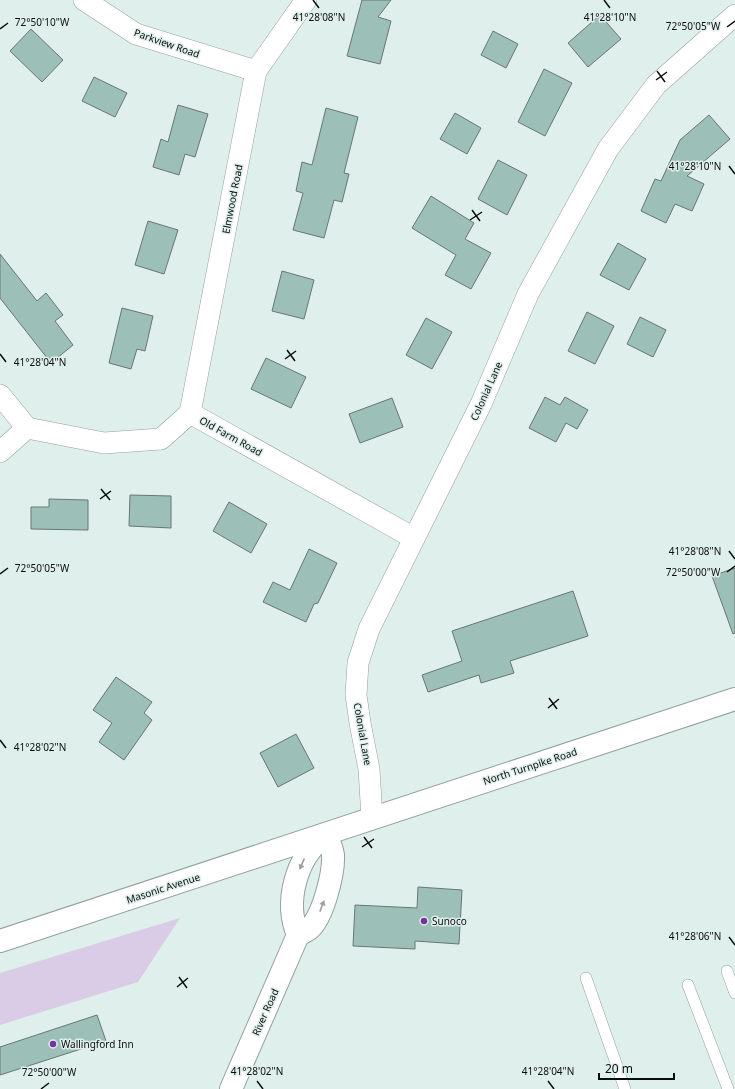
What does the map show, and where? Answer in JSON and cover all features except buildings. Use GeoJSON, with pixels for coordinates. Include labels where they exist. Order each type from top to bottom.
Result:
{"type":"FeatureCollection","features":[{"type":"Feature","properties":{"kind":"main road","name":"North Turnpike Road"},"geometry":{"type":"LineString","coordinates":[[326,834],[735,699]]}},
{"type":"Feature","properties":{"kind":"main road"},"geometry":{"type":"LineString","coordinates":[[326,834],[331,844],[333,856],[331,876],[316,921],[310,929],[298,935],[293,922],[292,909],[294,887],[305,856],[315,843],[326,834]]}},
{"type":"Feature","properties":{"kind":"main road","name":"Masonic Avenue"},"geometry":{"type":"LineString","coordinates":[[0,941],[326,834]]}},
{"type":"Feature","properties":{"kind":"main road","name":"River Road"},"geometry":{"type":"LineString","coordinates":[[231,1089],[298,935]]}},
{"type":"Feature","properties":{"kind":"street","name":"Parkview Road"},"geometry":{"type":"LineString","coordinates":[[84,0],[136,34],[256,71]]}},
{"type":"Feature","properties":{"kind":"street","name":"Elmwood Road"},"geometry":{"type":"LineString","coordinates":[[190,413],[256,71],[306,0]]}},
{"type":"Feature","properties":{"kind":"street","name":"Colonial Lane"},"geometry":{"type":"LineString","coordinates":[[372,818],[369,769],[356,695],[358,663],[369,629],[481,404],[528,294],[608,149],[656,85],[735,15]]}},
{"type":"Feature","properties":{"kind":"street"},"geometry":{"type":"LineString","coordinates":[[0,395],[27,428],[0,452]]}},
{"type":"Feature","properties":{"kind":"street","name":"Old Farm Road"},"geometry":{"type":"LineString","coordinates":[[27,428],[104,443],[161,439],[190,413],[414,538]]}},
{"type":"Feature","properties":{"kind":"lane"},"geometry":{"type":"LineString","coordinates":[[727,972],[735,993]]}},
{"type":"Feature","properties":{"kind":"lane"},"geometry":{"type":"LineString","coordinates":[[586,978],[625,1089]]}},
{"type":"Feature","properties":{"kind":"lane"},"geometry":{"type":"LineString","coordinates":[[688,985],[728,1089]]}},
{"type":"Feature","properties":{"kind":"shaded area"},"geometry":{"type":"Polygon","coordinates":[[[180,918],[138,982],[0,1025],[0,973],[180,918]]]}},
{"type":"Feature","properties":{"kind":"place","name":"Sunoco"},"geometry":{"type":"Point","coordinates":[424,921]}},
{"type":"Feature","properties":{"kind":"place","name":"Wallingford Inn"},"geometry":{"type":"Point","coordinates":[53,1044]}}]}
